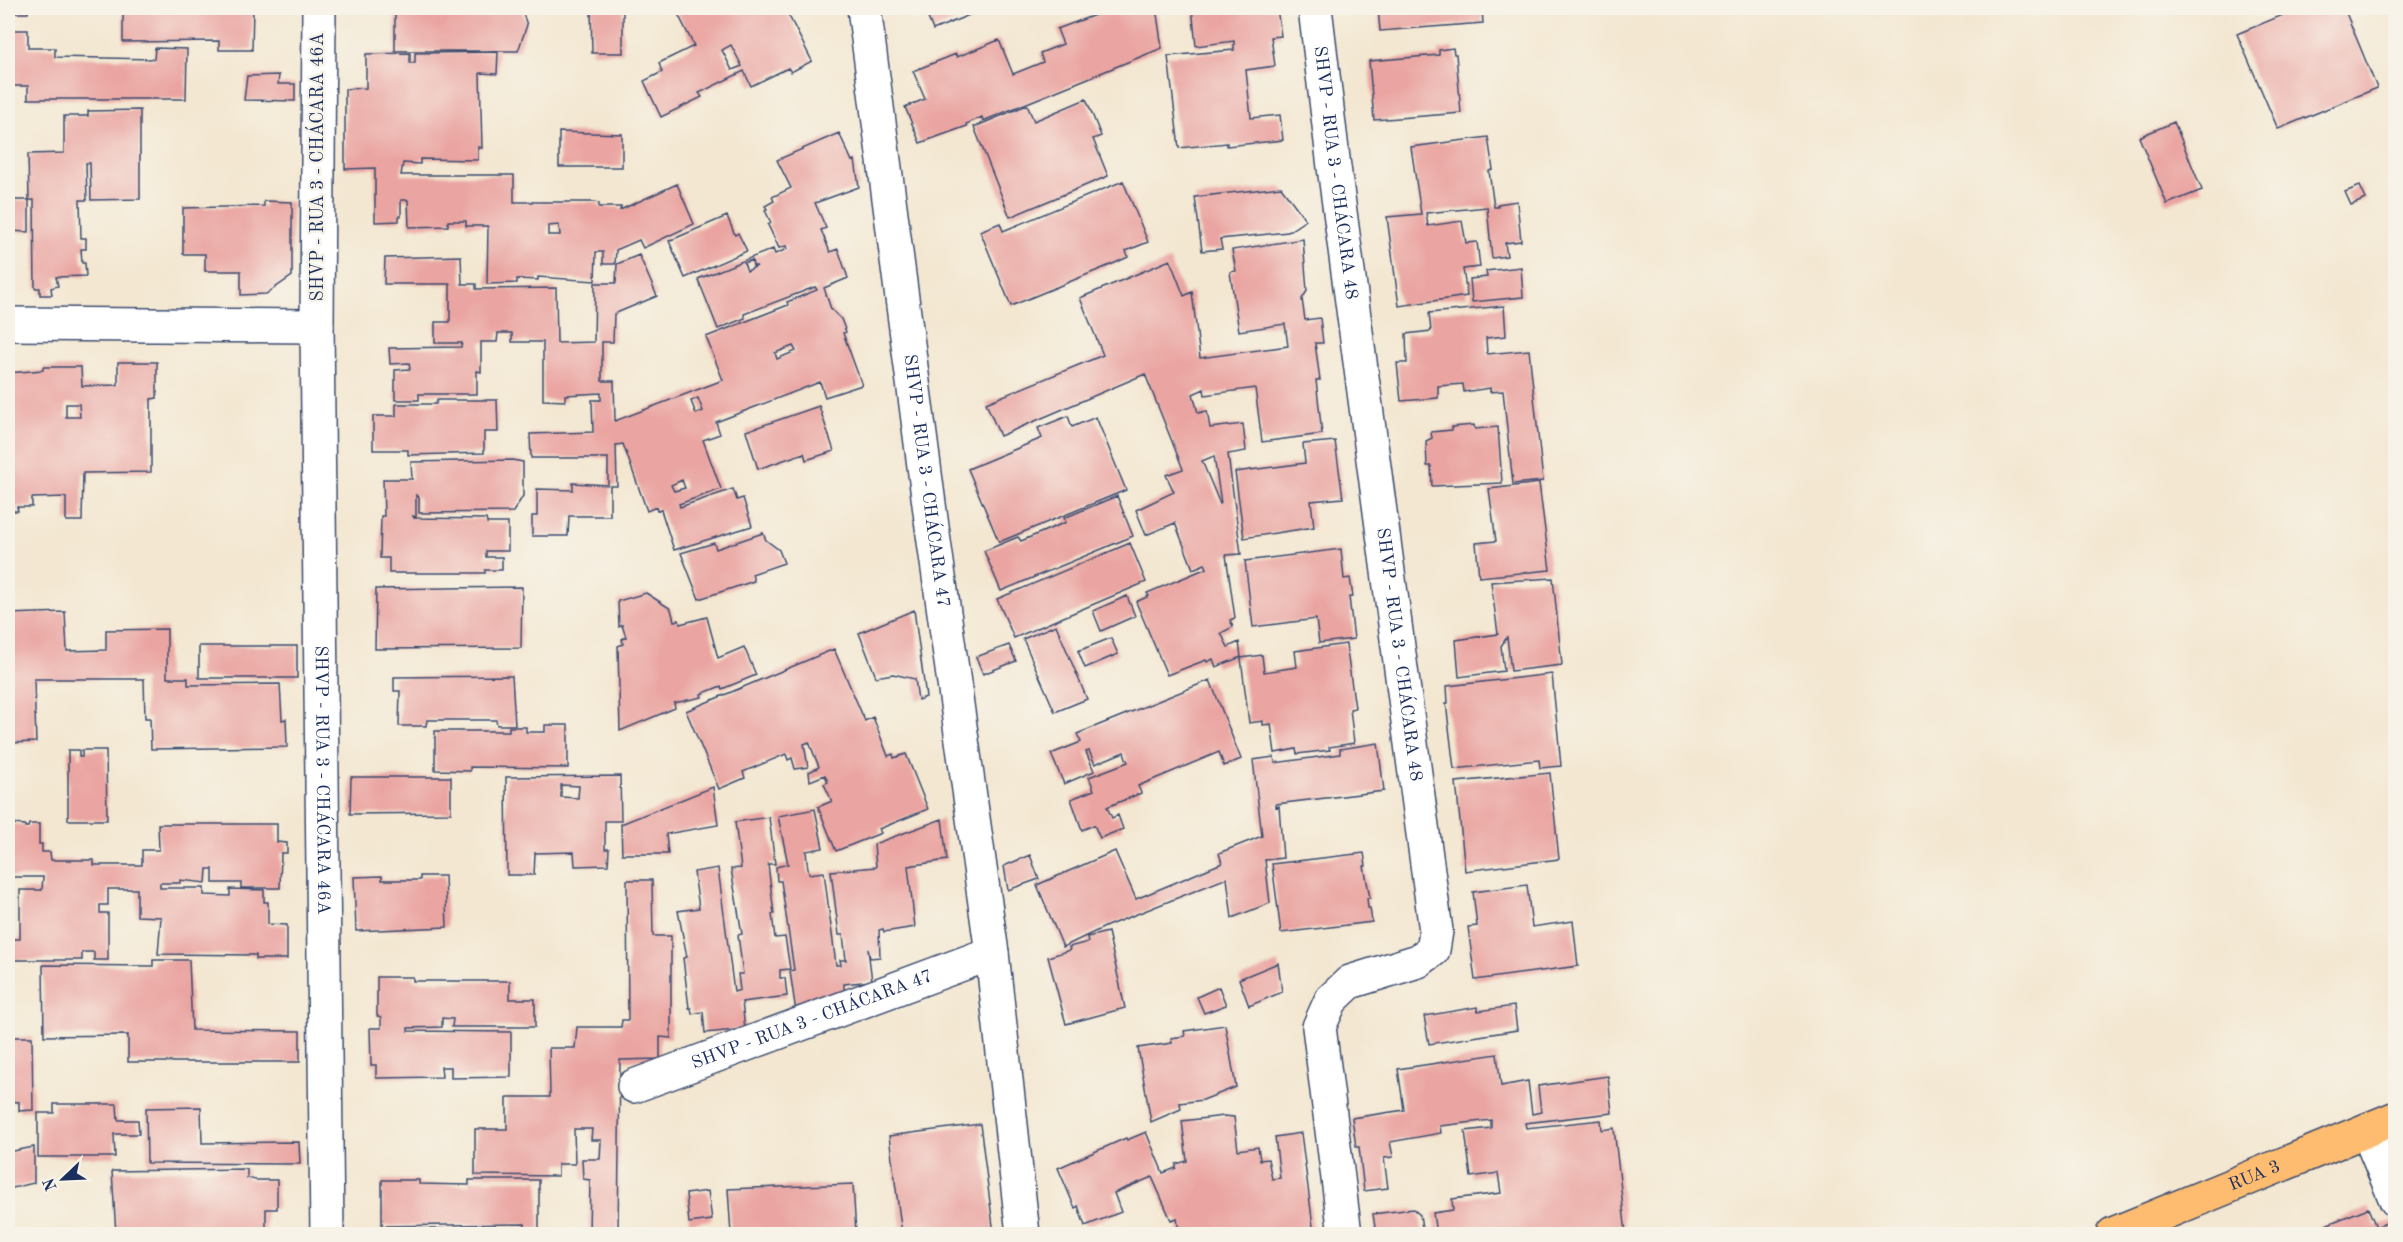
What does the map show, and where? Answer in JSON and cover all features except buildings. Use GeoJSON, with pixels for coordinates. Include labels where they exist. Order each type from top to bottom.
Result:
{"type":"FeatureCollection","features":[{"type":"Feature","properties":{"kind":"main road","name":"RUA 3"},"geometry":{"type":"LineString","coordinates":[[2113,1234],[2381,1124]]}},
{"type":"Feature","properties":{"kind":"street","name":"SHVP - RUA 3 - CHÁCARA 46A"},"geometry":{"type":"LineString","coordinates":[[320,8],[317,326],[327,1234]]}},
{"type":"Feature","properties":{"kind":"street","name":"SHVP - RUA 3 - CHÁCARA 47"},"geometry":{"type":"LineString","coordinates":[[864,8],[992,953],[1023,1234]]}},
{"type":"Feature","properties":{"kind":"street","name":"SHVP - RUA 3 - CHÁCARA 48"},"geometry":{"type":"LineString","coordinates":[[1315,8],[1436,931],[1433,950],[1418,962],[1350,982],[1331,1000],[1319,1027],[1345,1234]]}},
{"type":"Feature","properties":{"kind":"street","name":"SHVP - RUA 3 - CHÁCARA 46A"},"geometry":{"type":"LineString","coordinates":[[8,324],[317,326]]}},
{"type":"Feature","properties":{"kind":"street","name":"SHVP - RUA 3 - CHÁCARA 47"},"geometry":{"type":"LineString","coordinates":[[634,1086],[992,953]]}},
{"type":"Feature","properties":{"kind":"street"},"geometry":{"type":"LineString","coordinates":[[2381,1124],[2396,1200]]}}]}
